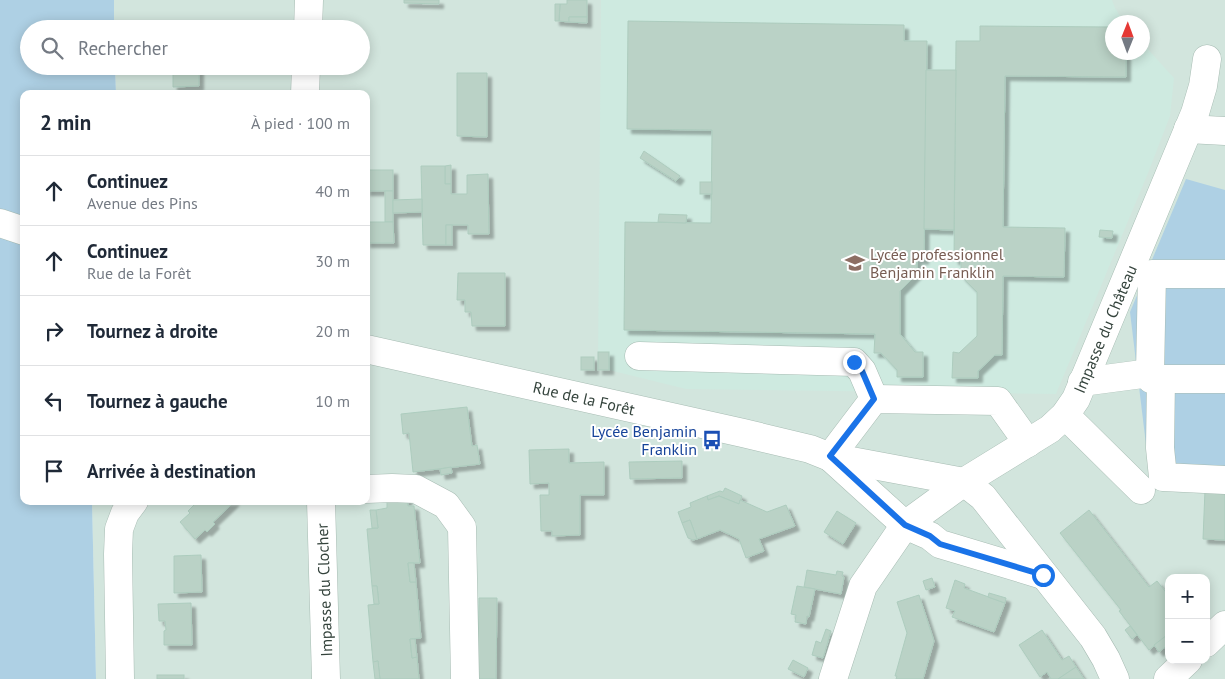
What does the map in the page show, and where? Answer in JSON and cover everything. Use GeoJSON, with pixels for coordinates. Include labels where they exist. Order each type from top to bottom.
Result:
{"type":"FeatureCollection","features":[{"type":"Feature","properties":{"kind":"street"},"geometry":{"type":"LineString","coordinates":[[308,20],[309,0]]}},
{"type":"Feature","properties":{"kind":"street","name":"Impasse du Château"},"geometry":{"type":"LineString","coordinates":[[905,525],[964,482],[1050,429],[1065,415],[1076,399],[1212,69]]}},
{"type":"Feature","properties":{"kind":"street"},"geometry":{"type":"LineString","coordinates":[[305,90],[306,75]]}},
{"type":"Feature","properties":{"kind":"street"},"geometry":{"type":"LineString","coordinates":[[1188,129],[1225,131]]}},
{"type":"Feature","properties":{"kind":"street"},"geometry":{"type":"LineString","coordinates":[[0,223],[20,230]]}},
{"type":"Feature","properties":{"kind":"street"},"geometry":{"type":"LineString","coordinates":[[1225,274],[1152,274],[1160,448],[1164,477],[1225,480]]}},
{"type":"Feature","properties":{"kind":"street","name":"Rue de la Forêt"},"geometry":{"type":"LineString","coordinates":[[370,350],[810,449],[830,456],[964,482]]}},
{"type":"Feature","properties":{"kind":"street"},"geometry":{"type":"LineString","coordinates":[[639,356],[854,362],[862,371],[874,399]]}},
{"type":"Feature","properties":{"kind":"street"},"geometry":{"type":"LineString","coordinates":[[1082,382],[1156,376],[1225,379]]}},
{"type":"Feature","properties":{"kind":"street"},"geometry":{"type":"LineString","coordinates":[[830,456],[874,399]]}},
{"type":"Feature","properties":{"kind":"street"},"geometry":{"type":"LineString","coordinates":[[874,399],[998,401],[1028,443]]}},
{"type":"Feature","properties":{"kind":"street"},"geometry":{"type":"LineString","coordinates":[[1065,415],[1141,490]]}},
{"type":"Feature","properties":{"kind":"street","name":"Rue de la Forêt"},"geometry":{"type":"LineString","coordinates":[[830,456],[905,525],[930,536],[940,544],[1043,575]]}},
{"type":"Feature","properties":{"kind":"street"},"geometry":{"type":"LineString","coordinates":[[964,482],[983,497],[1093,637],[1115,679]]}},
{"type":"Feature","properties":{"kind":"street"},"geometry":{"type":"LineString","coordinates":[[370,489],[416,489],[446,505],[462,527],[465,679]]}},
{"type":"Feature","properties":{"kind":"street"},"geometry":{"type":"LineString","coordinates":[[120,679],[119,529],[125,513],[131,505]]}},
{"type":"Feature","properties":{"kind":"street","name":"Impasse du Clocher"},"geometry":{"type":"LineString","coordinates":[[321,505],[326,679]]}},
{"type":"Feature","properties":{"kind":"street"},"geometry":{"type":"LineString","coordinates":[[833,679],[863,586],[905,525]]}},
{"type":"Feature","properties":{"kind":"street"},"geometry":{"type":"LineString","coordinates":[[1210,639],[1225,625]]}},
{"type":"Feature","properties":{"kind":"street"},"geometry":{"type":"LineString","coordinates":[[1168,679],[1184,664]]}},
{"type":"Feature","properties":{"kind":"shaded area"},"geometry":{"type":"Polygon","coordinates":[[[0,0],[114,0],[114,20],[20,20],[20,75],[115,75],[116,90],[20,90],[20,505],[92,505],[96,679],[0,679],[0,0]]]}},
{"type":"Feature","properties":{"kind":"shaded area"},"geometry":{"type":"Polygon","coordinates":[[[114,0],[1225,0],[1225,679],[96,679],[92,505],[370,505],[370,90],[116,90],[115,75],[370,75],[370,20],[114,20],[114,0]]]}},
{"type":"Feature","properties":{"kind":"shaded area","name":"Lycée professionnel Benjamin Franklin"},"geometry":{"type":"Polygon","coordinates":[[[601,0],[1112,0],[1120,15],[1105,15],[1105,60],[1150,60],[1150,52],[1174,78],[1170,116],[1056,394],[686,389],[609,370],[598,370],[601,0]]]}},
{"type":"Feature","properties":{"kind":"shaded area"},"geometry":{"type":"Polygon","coordinates":[[[1186,179],[1225,190],[1225,488],[1151,486],[1130,312],[1186,179]]]}},
{"type":"Feature","properties":{"kind":"building"},"geometry":{"type":"Polygon","coordinates":[[[404,0],[439,0],[439,4],[404,3],[404,0]]]}},
{"type":"Feature","properties":{"kind":"building"},"geometry":{"type":"Polygon","coordinates":[[[567,0],[587,0],[587,17],[569,17],[569,22],[559,21],[560,4],[567,4],[567,0]]]}},
{"type":"Feature","properties":{"kind":"building"},"geometry":{"type":"Polygon","coordinates":[[[555,4],[560,4],[559,21],[555,21],[555,4]]]}},
{"type":"Feature","properties":{"kind":"building"},"geometry":{"type":"Polygon","coordinates":[[[569,17],[587,17],[587,23],[569,22],[569,17]]]}},
{"type":"Feature","properties":{"kind":"building"},"geometry":{"type":"Polygon","coordinates":[[[628,21],[904,25],[904,41],[927,41],[924,260],[917,259],[917,274],[900,291],[900,334],[915,352],[923,352],[923,377],[897,377],[897,370],[881,353],[874,353],[875,334],[624,330],[625,222],[711,223],[712,130],[627,129],[628,21]]]}},
{"type":"Feature","properties":{"kind":"building"},"geometry":{"type":"Polygon","coordinates":[[[980,26],[1105,27],[1105,60],[1126,60],[1126,77],[1005,76],[1003,227],[1065,228],[1064,277],[1003,276],[1002,355],[995,355],[978,371],[978,378],[952,378],[953,352],[959,353],[977,336],[977,292],[961,276],[961,260],[954,260],[956,41],[980,41],[980,26]]]}},
{"type":"Feature","properties":{"kind":"building"},"geometry":{"type":"Polygon","coordinates":[[[926,70],[956,70],[954,230],[924,229],[926,70]]]}},
{"type":"Feature","properties":{"kind":"building"},"geometry":{"type":"Polygon","coordinates":[[[457,73],[487,73],[487,137],[457,136],[457,73]]]}},
{"type":"Feature","properties":{"kind":"building"},"geometry":{"type":"Polygon","coordinates":[[[173,75],[199,75],[199,86],[173,87],[173,75]]]}},
{"type":"Feature","properties":{"kind":"building"},"geometry":{"type":"Polygon","coordinates":[[[644,151],[680,176],[676,181],[640,158],[644,151]]]}},
{"type":"Feature","properties":{"kind":"building"},"geometry":{"type":"Polygon","coordinates":[[[451,165],[451,184],[445,184],[445,166],[451,165]]]}},
{"type":"Feature","properties":{"kind":"building"},"geometry":{"type":"Polygon","coordinates":[[[421,166],[445,166],[445,184],[451,184],[451,194],[467,194],[467,175],[488,174],[489,234],[468,234],[468,225],[446,225],[446,245],[423,245],[421,166]]]}},
{"type":"Feature","properties":{"kind":"building"},"geometry":{"type":"Polygon","coordinates":[[[370,170],[393,170],[393,191],[370,191],[370,170]]]}},
{"type":"Feature","properties":{"kind":"building"},"geometry":{"type":"Polygon","coordinates":[[[700,182],[712,182],[712,194],[700,194],[700,182]]]}},
{"type":"Feature","properties":{"kind":"building"},"geometry":{"type":"Polygon","coordinates":[[[385,191],[393,191],[393,222],[385,222],[385,191]]]}},
{"type":"Feature","properties":{"kind":"building"},"geometry":{"type":"Polygon","coordinates":[[[422,199],[422,212],[393,213],[393,200],[422,199]]]}},
{"type":"Feature","properties":{"kind":"building"},"geometry":{"type":"Polygon","coordinates":[[[659,214],[687,215],[686,223],[658,222],[659,214]]]}},
{"type":"Feature","properties":{"kind":"building"},"geometry":{"type":"Polygon","coordinates":[[[370,222],[393,222],[394,243],[370,243],[370,222]]]}},
{"type":"Feature","properties":{"kind":"building"},"geometry":{"type":"Polygon","coordinates":[[[446,225],[452,225],[452,245],[446,245],[446,225]]]}},
{"type":"Feature","properties":{"kind":"building"},"geometry":{"type":"Polygon","coordinates":[[[1100,230],[1113,231],[1112,238],[1099,237],[1100,230]]]}},
{"type":"Feature","properties":{"kind":"building"},"geometry":{"type":"Polygon","coordinates":[[[458,273],[505,273],[505,326],[472,326],[471,312],[465,312],[465,300],[457,300],[458,273]]]}},
{"type":"Feature","properties":{"kind":"building"},"geometry":{"type":"Polygon","coordinates":[[[598,352],[609,352],[609,370],[598,370],[598,352]]]}},
{"type":"Feature","properties":{"kind":"building"},"geometry":{"type":"Polygon","coordinates":[[[581,357],[594,357],[594,370],[581,370],[581,357]]]}},
{"type":"Feature","properties":{"kind":"building"},"geometry":{"type":"Polygon","coordinates":[[[467,407],[472,446],[477,445],[480,464],[413,472],[409,433],[403,434],[401,414],[467,407]]]}},
{"type":"Feature","properties":{"kind":"building"},"geometry":{"type":"Polygon","coordinates":[[[569,449],[569,463],[604,462],[604,495],[580,495],[580,535],[552,536],[552,531],[541,531],[540,495],[549,495],[549,483],[530,484],[529,450],[569,449]]]}},
{"type":"Feature","properties":{"kind":"building"},"geometry":{"type":"Polygon","coordinates":[[[682,461],[682,478],[630,479],[629,462],[682,461]]]}},
{"type":"Feature","properties":{"kind":"building"},"geometry":{"type":"Polygon","coordinates":[[[451,467],[452,473],[441,475],[440,469],[451,467]]]}},
{"type":"Feature","properties":{"kind":"building"},"geometry":{"type":"Polygon","coordinates":[[[725,488],[742,496],[739,504],[719,496],[708,500],[707,496],[720,491],[723,492],[725,488]]]}},
{"type":"Feature","properties":{"kind":"building"},"geometry":{"type":"Polygon","coordinates":[[[1205,490],[1225,491],[1225,540],[1203,539],[1205,490]]]}},
{"type":"Feature","properties":{"kind":"building"},"geometry":{"type":"Polygon","coordinates":[[[707,496],[708,500],[719,496],[739,504],[740,500],[767,512],[786,505],[795,526],[759,539],[764,551],[746,558],[739,539],[720,530],[697,539],[690,520],[682,523],[678,512],[691,507],[690,503],[707,496]]]}},
{"type":"Feature","properties":{"kind":"building"},"geometry":{"type":"Polygon","coordinates":[[[407,497],[408,506],[414,506],[420,563],[408,563],[410,582],[416,582],[421,638],[410,639],[412,658],[417,657],[419,679],[380,679],[378,661],[373,662],[368,605],[379,604],[377,586],[372,586],[367,529],[378,528],[376,510],[387,508],[387,499],[407,497]]]}},
{"type":"Feature","properties":{"kind":"building"},"geometry":{"type":"Polygon","coordinates":[[[194,505],[231,505],[213,522],[215,524],[207,532],[205,530],[195,539],[180,522],[190,513],[188,511],[194,505]]]}},
{"type":"Feature","properties":{"kind":"building"},"geometry":{"type":"Polygon","coordinates":[[[370,510],[376,510],[378,528],[372,528],[370,510]]]}},
{"type":"Feature","properties":{"kind":"building"},"geometry":{"type":"Polygon","coordinates":[[[1089,510],[1149,587],[1157,581],[1165,591],[1165,637],[1149,650],[1119,611],[1121,610],[1060,533],[1089,510]]]}},
{"type":"Feature","properties":{"kind":"building"},"geometry":{"type":"Polygon","coordinates":[[[837,511],[856,523],[843,544],[824,532],[837,511]]]}},
{"type":"Feature","properties":{"kind":"building"},"geometry":{"type":"Polygon","coordinates":[[[690,520],[697,539],[688,538],[682,523],[690,520]]]}},
{"type":"Feature","properties":{"kind":"building"},"geometry":{"type":"Polygon","coordinates":[[[201,555],[202,592],[174,593],[174,556],[201,555]]]}},
{"type":"Feature","properties":{"kind":"building"},"geometry":{"type":"Polygon","coordinates":[[[408,563],[414,563],[416,582],[410,582],[408,563]]]}},
{"type":"Feature","properties":{"kind":"building"},"geometry":{"type":"Polygon","coordinates":[[[807,570],[836,575],[837,571],[843,572],[841,594],[804,587],[807,570]]]}},
{"type":"Feature","properties":{"kind":"building"},"geometry":{"type":"Polygon","coordinates":[[[932,578],[935,587],[926,590],[923,581],[932,578]]]}},
{"type":"Feature","properties":{"kind":"building"},"geometry":{"type":"Polygon","coordinates":[[[955,580],[965,584],[964,588],[1005,603],[994,632],[952,617],[955,611],[946,608],[955,580]]]}},
{"type":"Feature","properties":{"kind":"building"},"geometry":{"type":"Polygon","coordinates":[[[372,586],[377,586],[379,604],[374,604],[372,586]]]}},
{"type":"Feature","properties":{"kind":"building"},"geometry":{"type":"Polygon","coordinates":[[[797,586],[815,589],[806,624],[795,622],[796,615],[791,614],[797,586]]]}},
{"type":"Feature","properties":{"kind":"building"},"geometry":{"type":"Polygon","coordinates":[[[989,593],[1006,598],[1005,603],[988,597],[989,593]]]}},
{"type":"Feature","properties":{"kind":"building"},"geometry":{"type":"Polygon","coordinates":[[[919,595],[934,641],[923,679],[896,679],[897,676],[895,676],[907,633],[897,602],[919,595]]]}},
{"type":"Feature","properties":{"kind":"building"},"geometry":{"type":"Polygon","coordinates":[[[479,598],[497,598],[496,679],[478,679],[479,598]]]}},
{"type":"Feature","properties":{"kind":"building"},"geometry":{"type":"Polygon","coordinates":[[[191,603],[192,645],[164,645],[165,621],[159,621],[158,604],[191,603]]]}},
{"type":"Feature","properties":{"kind":"building"},"geometry":{"type":"Polygon","coordinates":[[[1130,626],[1137,635],[1132,639],[1125,630],[1130,626]]]}},
{"type":"Feature","properties":{"kind":"building"},"geometry":{"type":"Polygon","coordinates":[[[826,629],[831,631],[823,658],[812,655],[816,641],[821,643],[826,629]]]}},
{"type":"Feature","properties":{"kind":"building"},"geometry":{"type":"Polygon","coordinates":[[[1042,630],[1062,660],[1069,656],[1076,667],[1058,679],[1051,679],[1047,672],[1040,677],[1019,645],[1042,630]]]}},
{"type":"Feature","properties":{"kind":"building"},"geometry":{"type":"Polygon","coordinates":[[[1165,637],[1165,647],[1159,652],[1154,645],[1165,637]]]}},
{"type":"Feature","properties":{"kind":"building"},"geometry":{"type":"Polygon","coordinates":[[[410,639],[415,639],[417,657],[412,658],[410,639]]]}},
{"type":"Feature","properties":{"kind":"building"},"geometry":{"type":"Polygon","coordinates":[[[793,660],[808,668],[804,677],[788,669],[793,660]]]}},
{"type":"Feature","properties":{"kind":"building"},"geometry":{"type":"Polygon","coordinates":[[[378,661],[380,679],[375,679],[373,662],[378,661]]]}},
{"type":"Feature","properties":{"kind":"building"},"geometry":{"type":"Polygon","coordinates":[[[1076,667],[1084,679],[1058,679],[1076,667]]]}},
{"type":"Feature","properties":{"kind":"building"},"geometry":{"type":"Polygon","coordinates":[[[157,675],[184,675],[184,679],[157,679],[157,675]]]}},
{"type":"Feature","properties":{"kind":"place","name":"Lycée professionnel Benjamin Franklin"},"geometry":{"type":"Point","coordinates":[855,263]}},
{"type":"Feature","properties":{"kind":"place","name":"Lycée Benjamin Franklin"},"geometry":{"type":"Point","coordinates":[712,440]}},
{"type":"Feature","properties":{"kind":"route"},"geometry":{"type":"LineString","coordinates":[[854,362],[862,371],[874,399],[830,456],[905,525],[930,536],[940,544],[1043,575]]}}]}
